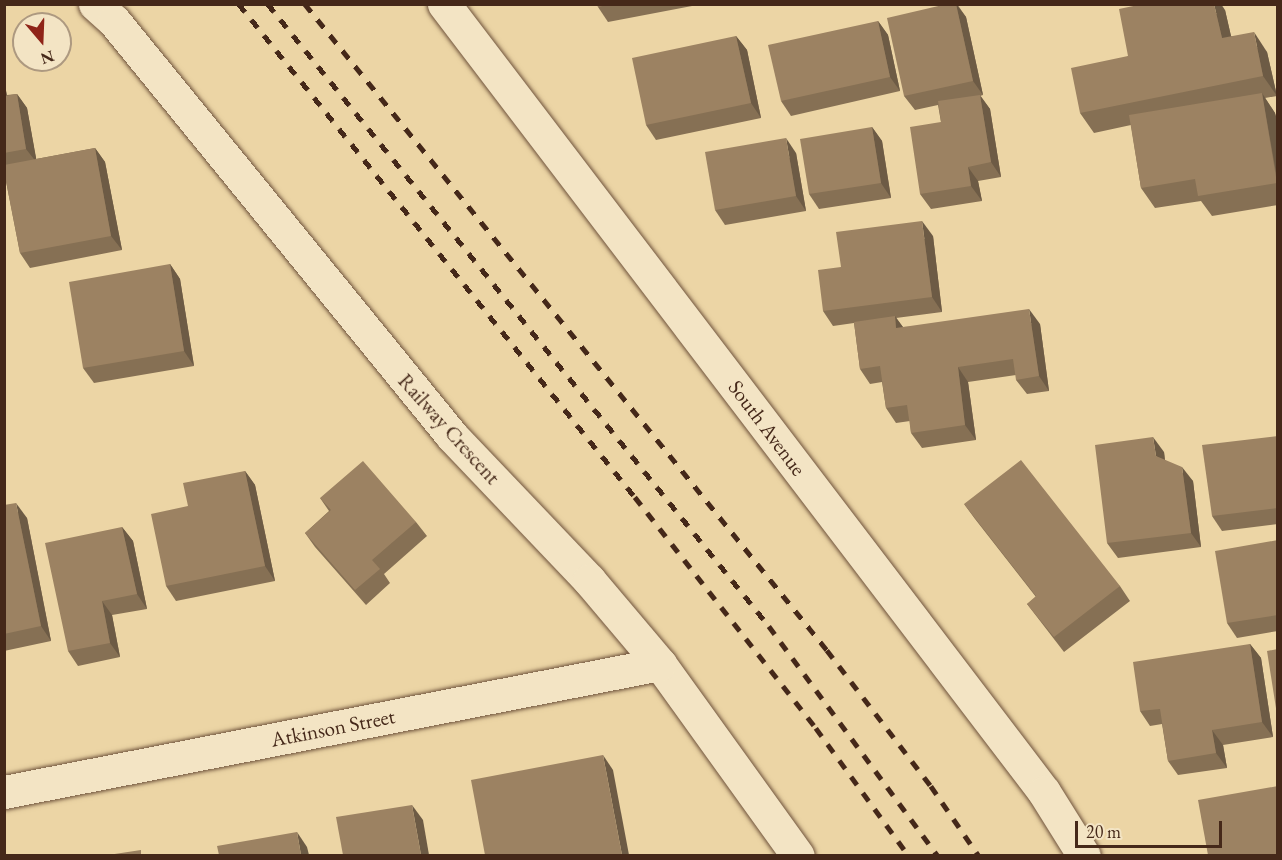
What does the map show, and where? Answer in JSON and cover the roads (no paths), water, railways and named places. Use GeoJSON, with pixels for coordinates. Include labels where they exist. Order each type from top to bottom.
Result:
{"type":"FeatureCollection","features":[{"type":"Feature","properties":{"kind":"street","name":"Railway Crescent"},"geometry":{"type":"LineString","coordinates":[[95,4],[114,21],[452,436],[589,580],[660,664],[798,855]]}},
{"type":"Feature","properties":{"kind":"street","name":"South Avenue"},"geometry":{"type":"LineString","coordinates":[[444,4],[1044,792],[1084,855]]}},
{"type":"Feature","properties":{"kind":"street","name":"Atkinson Street"},"geometry":{"type":"LineString","coordinates":[[4,792],[660,664]]}},
{"type":"Feature","properties":{"kind":"railway"},"geometry":{"type":"LineString","coordinates":[[239,4],[635,497],[816,728],[909,856]]}},
{"type":"Feature","properties":{"kind":"railway"},"geometry":{"type":"LineString","coordinates":[[268,4],[769,626],[938,856]]}},
{"type":"Feature","properties":{"kind":"railway"},"geometry":{"type":"LineString","coordinates":[[305,4],[827,650],[931,786],[979,856]]}}]}
